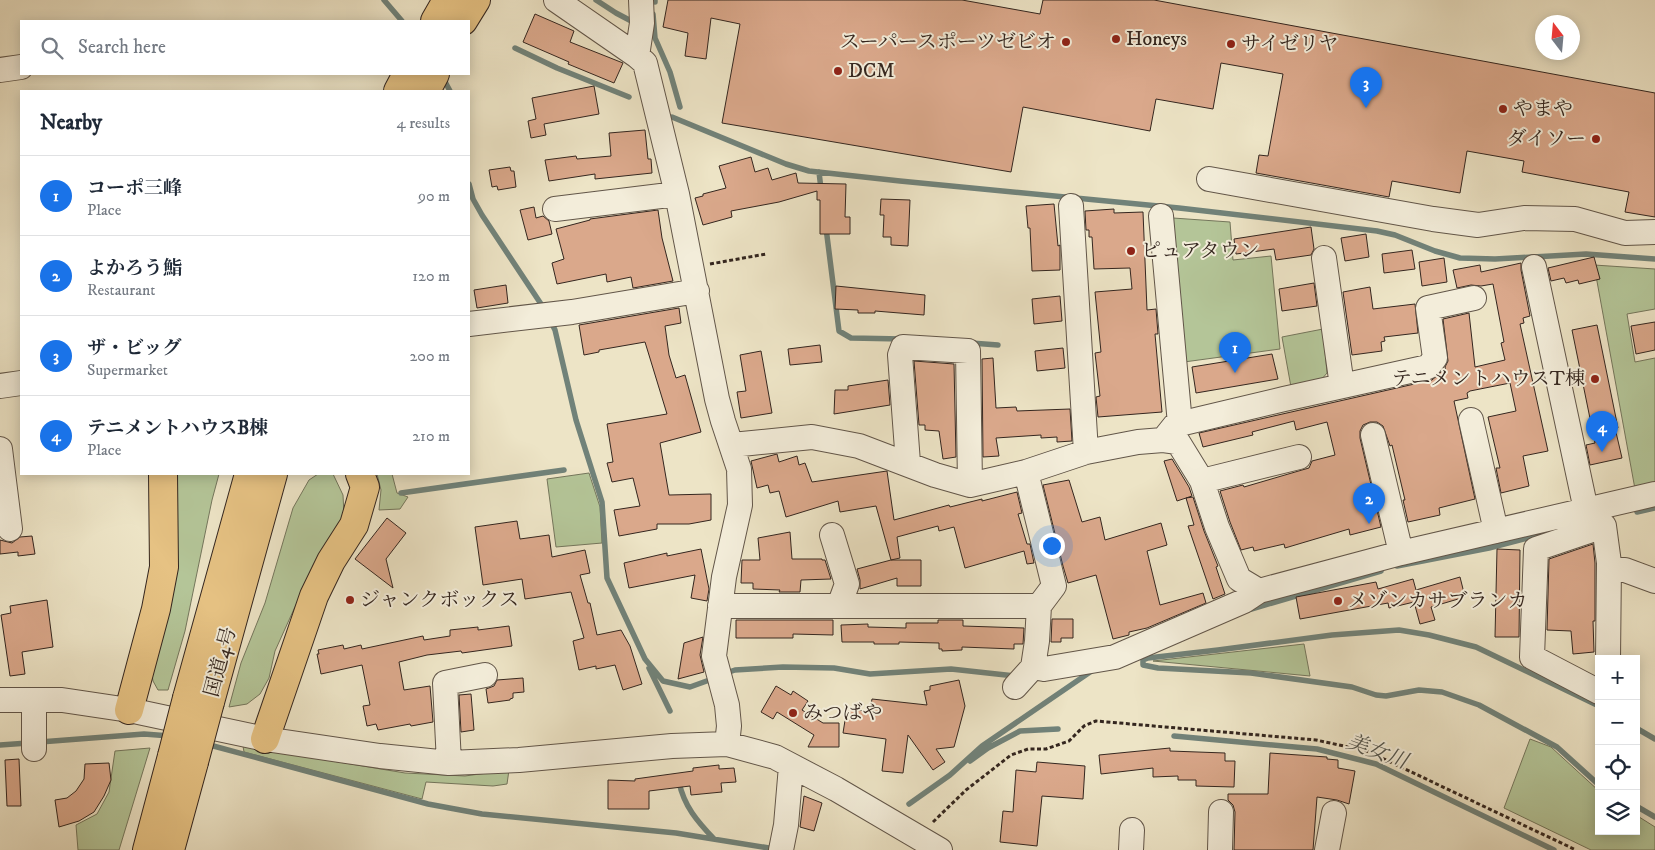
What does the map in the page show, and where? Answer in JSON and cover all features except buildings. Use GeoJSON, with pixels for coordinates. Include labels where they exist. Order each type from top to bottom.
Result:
{"type":"FeatureCollection","features":[{"type":"Feature","properties":{"kind":"highway"},"geometry":{"type":"LineString","coordinates":[[436,20],[447,0]]}},
{"type":"Feature","properties":{"kind":"highway"},"geometry":{"type":"LineString","coordinates":[[464,20],[476,0]]}},
{"type":"Feature","properties":{"kind":"highway"},"geometry":{"type":"LineString","coordinates":[[399,90],[406,75]]}},
{"type":"Feature","properties":{"kind":"highway"},"geometry":{"type":"LineString","coordinates":[[427,90],[434,75]]}},
{"type":"Feature","properties":{"kind":"highway"},"geometry":{"type":"LineString","coordinates":[[129,710],[164,567],[163,475]]}},
{"type":"Feature","properties":{"kind":"highway"},"geometry":{"type":"LineString","coordinates":[[216,593],[217,551],[235,475]]}},
{"type":"Feature","properties":{"kind":"highway","name":"国道4号"},"geometry":{"type":"LineString","coordinates":[[198,700],[216,593],[250,475]]}},
{"type":"Feature","properties":{"kind":"highway","name":"国道4号"},"geometry":{"type":"LineString","coordinates":[[170,850],[183,759],[198,700],[273,475]]}},
{"type":"Feature","properties":{"kind":"highway"},"geometry":{"type":"LineString","coordinates":[[265,502],[286,475]]}},
{"type":"Feature","properties":{"kind":"highway"},"geometry":{"type":"LineString","coordinates":[[348,475],[354,492],[354,525]]}},
{"type":"Feature","properties":{"kind":"highway"},"geometry":{"type":"LineString","coordinates":[[265,739],[314,596],[331,561],[354,525],[365,487],[360,475]]}},
{"type":"Feature","properties":{"kind":"highway","name":"国道4号"},"geometry":{"type":"LineString","coordinates":[[147,850],[183,759]]}},
{"type":"Feature","properties":{"kind":"street"},"geometry":{"type":"LineString","coordinates":[[556,0],[637,56],[644,63],[676,194],[697,291],[717,399],[739,469],[740,505],[724,577],[714,656],[722,685],[729,726],[727,744]]}},
{"type":"Feature","properties":{"kind":"street"},"geometry":{"type":"LineString","coordinates":[[637,56],[642,23],[641,0]]}},
{"type":"Feature","properties":{"kind":"street"},"geometry":{"type":"LineString","coordinates":[[0,70],[20,68]]}},
{"type":"Feature","properties":{"kind":"street"},"geometry":{"type":"LineString","coordinates":[[1209,179],[1433,219],[1478,225],[1524,218],[1575,219],[1625,233],[1655,232]]}},
{"type":"Feature","properties":{"kind":"street"},"geometry":{"type":"LineString","coordinates":[[555,209],[676,194]]}},
{"type":"Feature","properties":{"kind":"street"},"geometry":{"type":"LineString","coordinates":[[1071,206],[1086,452]]}},
{"type":"Feature","properties":{"kind":"street"},"geometry":{"type":"LineString","coordinates":[[1161,216],[1180,424]]}},
{"type":"Feature","properties":{"kind":"street"},"geometry":{"type":"LineString","coordinates":[[1324,258],[1342,386]]}},
{"type":"Feature","properties":{"kind":"street"},"geometry":{"type":"LineString","coordinates":[[1534,267],[1609,570],[1608,655]]}},
{"type":"Feature","properties":{"kind":"street"},"geometry":{"type":"LineString","coordinates":[[470,322],[572,312],[697,291]]}},
{"type":"Feature","properties":{"kind":"street"},"geometry":{"type":"LineString","coordinates":[[1163,440],[1175,425],[1428,367],[1435,358],[1428,308],[1474,298]]}},
{"type":"Feature","properties":{"kind":"street"},"geometry":{"type":"LineString","coordinates":[[908,464],[900,355],[903,347],[968,351],[970,485]]}},
{"type":"Feature","properties":{"kind":"street"},"geometry":{"type":"LineString","coordinates":[[0,386],[20,383]]}},
{"type":"Feature","properties":{"kind":"street"},"geometry":{"type":"LineString","coordinates":[[1471,420],[1496,531]]}},
{"type":"Feature","properties":{"kind":"street"},"geometry":{"type":"LineString","coordinates":[[1373,434],[1401,553]]}},
{"type":"Feature","properties":{"kind":"street"},"geometry":{"type":"LineString","coordinates":[[732,445],[812,437],[859,446],[970,485],[1026,472],[1086,452],[1138,442],[1163,440],[1178,442],[1202,481],[1217,526],[1239,578],[1259,592]]}},
{"type":"Feature","properties":{"kind":"street"},"geometry":{"type":"LineString","coordinates":[[0,449],[10,529]]}},
{"type":"Feature","properties":{"kind":"street"},"geometry":{"type":"LineString","coordinates":[[1202,481],[1298,457]]}},
{"type":"Feature","properties":{"kind":"street"},"geometry":{"type":"LineString","coordinates":[[1026,472],[1054,586],[1039,606],[1037,641],[1025,675],[1044,669],[1115,657],[1244,601],[1259,592],[1401,553],[1496,531],[1596,514],[1655,494]]}},
{"type":"Feature","properties":{"kind":"street"},"geometry":{"type":"LineString","coordinates":[[1595,690],[1532,657],[1536,549],[1596,514]]}},
{"type":"Feature","properties":{"kind":"street"},"geometry":{"type":"LineString","coordinates":[[832,535],[847,584],[839,606]]}},
{"type":"Feature","properties":{"kind":"street"},"geometry":{"type":"LineString","coordinates":[[1609,570],[1625,570],[1655,581]]}},
{"type":"Feature","properties":{"kind":"street"},"geometry":{"type":"LineString","coordinates":[[720,606],[1039,606]]}},
{"type":"Feature","properties":{"kind":"street"},"geometry":{"type":"LineString","coordinates":[[449,763],[445,684],[485,675]]}},
{"type":"Feature","properties":{"kind":"street"},"geometry":{"type":"LineString","coordinates":[[0,700],[62,700],[129,710],[265,739],[380,756],[449,763],[519,760],[672,746],[727,744],[775,757],[836,789],[940,850]]}},
{"type":"Feature","properties":{"kind":"street"},"geometry":{"type":"LineString","coordinates":[[34,700],[34,739]]}},
{"type":"Feature","properties":{"kind":"street"},"geometry":{"type":"LineString","coordinates":[[781,850],[786,825],[791,766]]}},
{"type":"Feature","properties":{"kind":"street"},"geometry":{"type":"LineString","coordinates":[[1220,850],[1221,812]]}},
{"type":"Feature","properties":{"kind":"street"},"geometry":{"type":"LineString","coordinates":[[1327,850],[1334,813]]}},
{"type":"Feature","properties":{"kind":"path"},"geometry":{"type":"LineString","coordinates":[[692,267],[766,254]]}},
{"type":"Feature","properties":{"kind":"path"},"geometry":{"type":"LineString","coordinates":[[920,838],[932,823],[966,790],[1011,755],[1028,749],[1046,749],[1069,741],[1084,726],[1096,721],[1316,740],[1367,751],[1576,850]]}},
{"type":"Feature","properties":{"kind":"green space"},"geometry":{"type":"Polygon","coordinates":[[[1173,218],[1230,222],[1233,260],[1271,256],[1280,349],[1184,362],[1173,218]]]}},
{"type":"Feature","properties":{"kind":"green space"},"geometry":{"type":"Polygon","coordinates":[[[1594,265],[1655,269],[1655,309],[1627,314],[1635,362],[1655,358],[1655,484],[1635,489],[1594,265]]]}},
{"type":"Feature","properties":{"kind":"green space"},"geometry":{"type":"Polygon","coordinates":[[[1323,329],[1327,373],[1321,380],[1291,387],[1282,337],[1323,329]]]}},
{"type":"Feature","properties":{"kind":"green space"},"geometry":{"type":"Polygon","coordinates":[[[589,473],[600,507],[602,543],[556,547],[547,479],[589,473]]]}},
{"type":"Feature","properties":{"kind":"green space"},"geometry":{"type":"Polygon","coordinates":[[[172,475],[219,475],[185,631],[168,690],[158,690],[153,681],[151,668],[172,475]]]}},
{"type":"Feature","properties":{"kind":"green space"},"geometry":{"type":"Polygon","coordinates":[[[316,475],[333,475],[343,495],[344,515],[328,540],[294,609],[275,651],[269,678],[260,694],[247,704],[229,707],[241,663],[265,603],[293,508],[309,480],[316,475]]]}},
{"type":"Feature","properties":{"kind":"green space"},"geometry":{"type":"Polygon","coordinates":[[[377,475],[392,475],[397,493],[408,497],[400,509],[379,510],[381,490],[377,475]]]}},
{"type":"Feature","properties":{"kind":"green space"},"geometry":{"type":"Polygon","coordinates":[[[1304,644],[1310,676],[1153,661],[1304,644]]]}},
{"type":"Feature","properties":{"kind":"green space"},"geometry":{"type":"Polygon","coordinates":[[[1530,739],[1551,747],[1595,787],[1595,835],[1640,835],[1640,818],[1655,827],[1655,850],[1591,850],[1504,808],[1530,739]]]}},
{"type":"Feature","properties":{"kind":"green space"},"geometry":{"type":"Polygon","coordinates":[[[243,746],[405,773],[465,776],[509,770],[507,784],[493,786],[426,782],[422,799],[244,752],[243,746]]]}},
{"type":"Feature","properties":{"kind":"green space"},"geometry":{"type":"Polygon","coordinates":[[[150,748],[119,850],[78,850],[76,825],[97,814],[109,792],[115,751],[150,748]]]}},
{"type":"Feature","properties":{"kind":"waterway"},"geometry":{"type":"LineString","coordinates":[[384,0],[401,20]]}},
{"type":"Feature","properties":{"kind":"waterway"},"geometry":{"type":"LineString","coordinates":[[596,0],[635,23]]}},
{"type":"Feature","properties":{"kind":"waterway"},"geometry":{"type":"LineString","coordinates":[[653,14],[655,38],[670,72],[680,107]]}},
{"type":"Feature","properties":{"kind":"waterway"},"geometry":{"type":"LineString","coordinates":[[515,48],[557,68],[629,97]]}},
{"type":"Feature","properties":{"kind":"waterway"},"geometry":{"type":"LineString","coordinates":[[443,78],[449,90]]}},
{"type":"Feature","properties":{"kind":"waterway"},"geometry":{"type":"LineString","coordinates":[[672,117],[786,164],[809,171],[1179,208],[1377,231],[1395,235],[1435,251],[1460,258],[1495,259],[1586,254],[1655,259]]}},
{"type":"Feature","properties":{"kind":"waterway"},"geometry":{"type":"LineString","coordinates":[[819,172],[821,189]]}},
{"type":"Feature","properties":{"kind":"waterway"},"geometry":{"type":"LineString","coordinates":[[470,188],[473,199],[482,215],[545,310]]}},
{"type":"Feature","properties":{"kind":"waterway"},"geometry":{"type":"LineString","coordinates":[[826,228],[839,331],[851,338],[902,339]]}},
{"type":"Feature","properties":{"kind":"waterway"},"geometry":{"type":"LineString","coordinates":[[550,320],[555,330],[576,420],[602,502],[607,578],[645,659],[663,681],[690,687],[715,678]]}},
{"type":"Feature","properties":{"kind":"waterway"},"geometry":{"type":"LineString","coordinates":[[971,343],[998,345]]}},
{"type":"Feature","properties":{"kind":"waterway"},"geometry":{"type":"LineString","coordinates":[[401,493],[564,470]]}},
{"type":"Feature","properties":{"kind":"waterway"},"geometry":{"type":"LineString","coordinates":[[1637,512],[1655,508]]}},
{"type":"Feature","properties":{"kind":"waterway"},"geometry":{"type":"LineString","coordinates":[[1397,566],[1489,548],[1551,532]]}},
{"type":"Feature","properties":{"kind":"waterway"},"geometry":{"type":"LineString","coordinates":[[1248,610],[1381,571]]}},
{"type":"Feature","properties":{"kind":"waterway"},"geometry":{"type":"LineString","coordinates":[[1595,704],[1476,647],[1429,635],[1399,630],[1332,635],[1143,660],[1143,665],[1158,668],[1251,673],[1352,687],[1376,695],[1386,696],[1419,690],[1442,692],[1479,705],[1557,747],[1595,781]]}},
{"type":"Feature","properties":{"kind":"waterway"},"geometry":{"type":"LineString","coordinates":[[723,674],[735,670],[783,667],[834,668],[870,674],[951,669],[1015,676]]}},
{"type":"Feature","properties":{"kind":"waterway"},"geometry":{"type":"LineString","coordinates":[[649,668],[670,711]]}},
{"type":"Feature","properties":{"kind":"waterway"},"geometry":{"type":"LineString","coordinates":[[909,804],[950,775],[982,746],[1093,670]]}},
{"type":"Feature","properties":{"kind":"waterway","name":"美女川"},"geometry":{"type":"LineString","coordinates":[[970,761],[988,748],[1020,731],[1058,729]]}},
{"type":"Feature","properties":{"kind":"waterway"},"geometry":{"type":"LineString","coordinates":[[1640,730],[1655,739]]}},
{"type":"Feature","properties":{"kind":"waterway"},"geometry":{"type":"LineString","coordinates":[[40,742],[144,734],[170,736]]}},
{"type":"Feature","properties":{"kind":"waterway","name":"美女川"},"geometry":{"type":"LineString","coordinates":[[1174,736],[1317,749],[1376,764],[1554,850]]}},
{"type":"Feature","properties":{"kind":"waterway"},"geometry":{"type":"LineString","coordinates":[[0,745],[28,743]]}},
{"type":"Feature","properties":{"kind":"waterway"},"geometry":{"type":"LineString","coordinates":[[206,744],[428,804],[482,814],[676,833],[775,849]]}},
{"type":"Feature","properties":{"kind":"waterway"},"geometry":{"type":"LineString","coordinates":[[679,782],[681,791],[692,813],[714,839]]}},
{"type":"Feature","properties":{"kind":"waterway"},"geometry":{"type":"LineString","coordinates":[[1640,808],[1655,817]]}},
{"type":"Feature","properties":{"kind":"place","name":"Honeys"},"geometry":{"type":"Point","coordinates":[1116,39]}},
{"type":"Feature","properties":{"kind":"place","name":"スーパースポーツゼビオ"},"geometry":{"type":"Point","coordinates":[1066,42]}},
{"type":"Feature","properties":{"kind":"place","name":"サイゼリヤ"},"geometry":{"type":"Point","coordinates":[1231,44]}},
{"type":"Feature","properties":{"kind":"place","name":"DCM"},"geometry":{"type":"Point","coordinates":[838,71]}},
{"type":"Feature","properties":{"kind":"place","name":"ザ・ビッグ"},"geometry":{"type":"Point","coordinates":[1366,108]}},
{"type":"Feature","properties":{"kind":"place","name":"やまや"},"geometry":{"type":"Point","coordinates":[1503,109]}},
{"type":"Feature","properties":{"kind":"place","name":"ダイソー"},"geometry":{"type":"Point","coordinates":[1596,139]}},
{"type":"Feature","properties":{"kind":"place","name":"ピュアタウン"},"geometry":{"type":"Point","coordinates":[1131,251]}},
{"type":"Feature","properties":{"kind":"place","name":"コーポ三峰"},"geometry":{"type":"Point","coordinates":[1235,373]}},
{"type":"Feature","properties":{"kind":"place","name":"テニメントハウスT棟"},"geometry":{"type":"Point","coordinates":[1595,379]}},
{"type":"Feature","properties":{"kind":"place","name":"テニメントハウスB棟"},"geometry":{"type":"Point","coordinates":[1602,452]}},
{"type":"Feature","properties":{"kind":"place","name":"よかろう鮨"},"geometry":{"type":"Point","coordinates":[1369,524]}},
{"type":"Feature","properties":{"kind":"place","name":"ジャンクボックス"},"geometry":{"type":"Point","coordinates":[350,600]}},
{"type":"Feature","properties":{"kind":"place","name":"メゾンカサブランカ"},"geometry":{"type":"Point","coordinates":[1338,601]}},
{"type":"Feature","properties":{"kind":"place","name":"みつばや"},"geometry":{"type":"Point","coordinates":[793,713]}}]}
